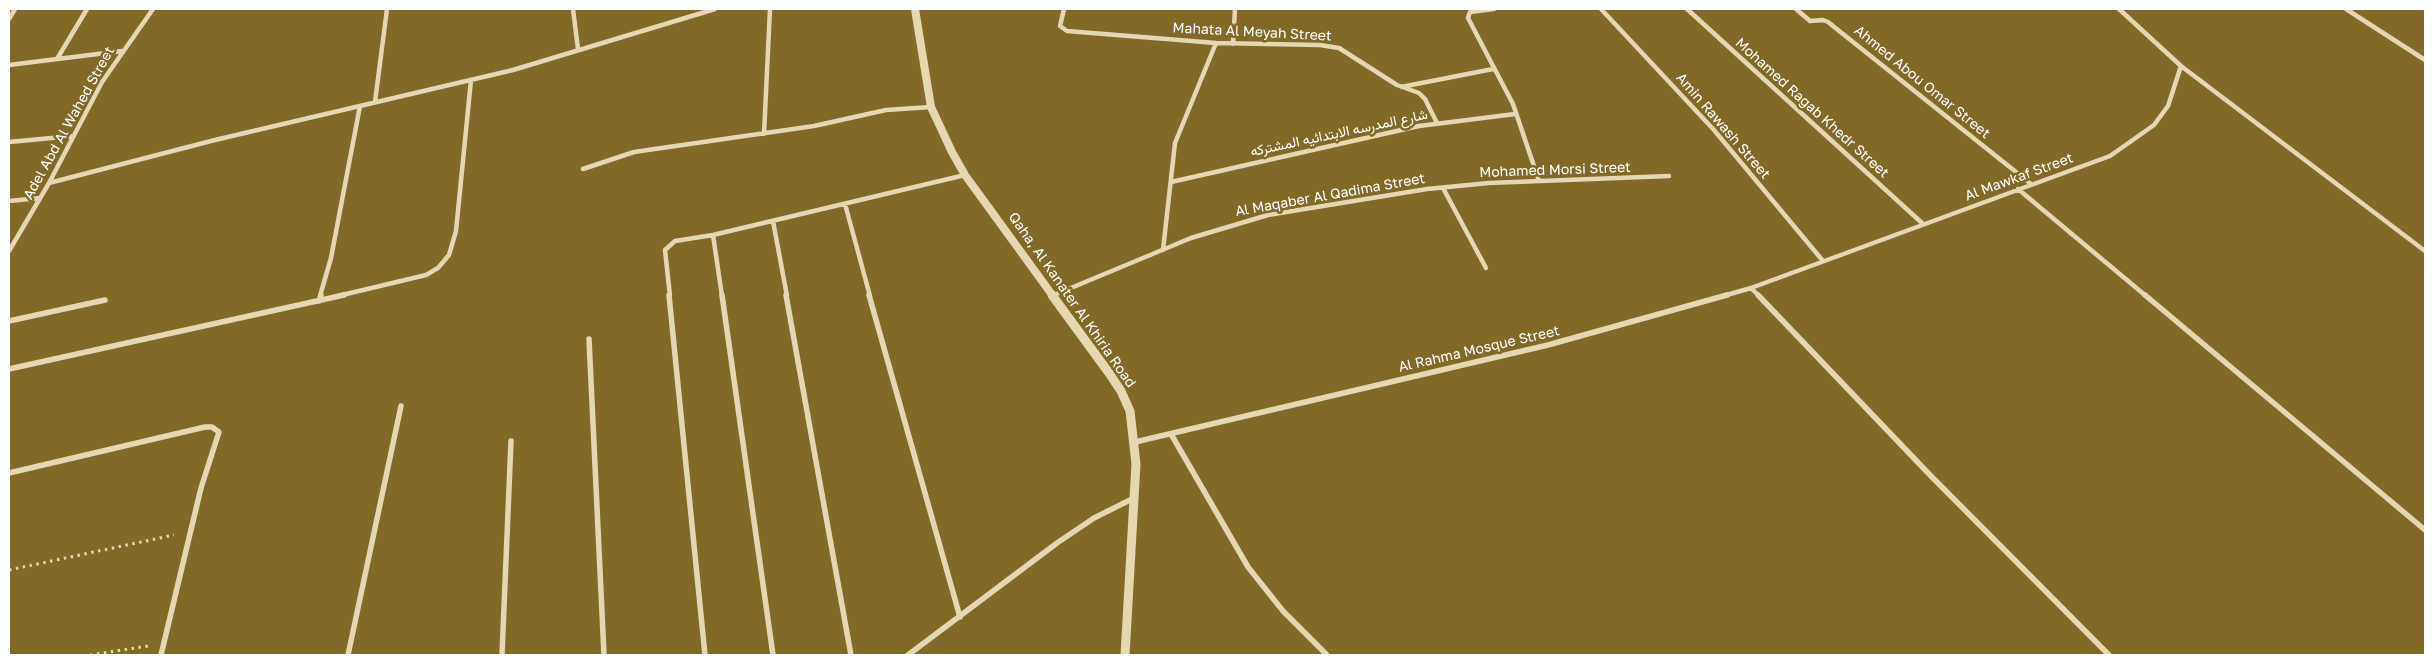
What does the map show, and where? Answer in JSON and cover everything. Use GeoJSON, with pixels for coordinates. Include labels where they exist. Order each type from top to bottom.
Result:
{"type":"FeatureCollection","features":[{"type":"Feature","properties":{"kind":"street"},"geometry":{"type":"LineString","coordinates":[[9,19],[15,9]]}},
{"type":"Feature","properties":{"kind":"street"},"geometry":{"type":"LineString","coordinates":[[57,59],[87,9]]}},
{"type":"Feature","properties":{"kind":"street","name":"Adel Abd Al Wahed Street"},"geometry":{"type":"LineString","coordinates":[[9,251],[49,183],[102,82],[153,9]]}},
{"type":"Feature","properties":{"kind":"street"},"geometry":{"type":"LineString","coordinates":[[375,102],[387,9]]}},
{"type":"Feature","properties":{"kind":"street"},"geometry":{"type":"LineString","coordinates":[[573,9],[578,50]]}},
{"type":"Feature","properties":{"kind":"street"},"geometry":{"type":"LineString","coordinates":[[49,183],[375,102],[513,70],[715,9]]}},
{"type":"Feature","properties":{"kind":"street"},"geometry":{"type":"LineString","coordinates":[[764,134],[770,9]]}},
{"type":"Feature","properties":{"kind":"street","name":"Qaha, Al Kanater Al Khiria Road"},"geometry":{"type":"LineString","coordinates":[[915,9],[932,107],[952,152],[965,175],[1054,295],[1121,391],[1130,411],[1135,442],[1135,498],[1125,655]]}},
{"type":"Feature","properties":{"kind":"street","name":"Mahata Al Meyah Street"},"geometry":{"type":"LineString","coordinates":[[1064,9],[1060,26],[1067,31],[1233,44],[1330,46],[1346,52],[1401,87],[1422,96],[1437,123]]}},
{"type":"Feature","properties":{"kind":"street"},"geometry":{"type":"LineString","coordinates":[[1233,44],[1236,9]]}},
{"type":"Feature","properties":{"kind":"street"},"geometry":{"type":"LineString","coordinates":[[1494,9],[1470,12],[1468,18],[1513,104],[1539,181]]}},
{"type":"Feature","properties":{"kind":"street","name":"Amin Rawash Street"},"geometry":{"type":"LineString","coordinates":[[1601,9],[1714,130],[1823,261]]}},
{"type":"Feature","properties":{"kind":"street","name":"Mohamed Ragab Khedr Street"},"geometry":{"type":"LineString","coordinates":[[1687,9],[1922,224]]}},
{"type":"Feature","properties":{"kind":"street","name":"Ahmed Abou Omar Street"},"geometry":{"type":"LineString","coordinates":[[1796,9],[1810,21],[1828,22],[2031,184]]}},
{"type":"Feature","properties":{"kind":"street"},"geometry":{"type":"LineString","coordinates":[[2119,9],[2181,66],[2425,252]]}},
{"type":"Feature","properties":{"kind":"street"},"geometry":{"type":"LineString","coordinates":[[2346,9],[2425,60]]}},
{"type":"Feature","properties":{"kind":"street"},"geometry":{"type":"LineString","coordinates":[[1163,250],[1178,132],[1216,43]]}},
{"type":"Feature","properties":{"kind":"street"},"geometry":{"type":"LineString","coordinates":[[9,65],[122,51]]}},
{"type":"Feature","properties":{"kind":"street","name":"Al Mawkaf Street"},"geometry":{"type":"LineString","coordinates":[[1823,261],[2110,156],[2134,141],[2154,125],[2168,106],[2181,66]]}},
{"type":"Feature","properties":{"kind":"street"},"geometry":{"type":"LineString","coordinates":[[1401,87],[1493,68]]}},
{"type":"Feature","properties":{"kind":"street"},"geometry":{"type":"LineString","coordinates":[[9,369],[319,301],[426,274],[438,268],[449,255],[456,231],[463,145],[471,80]]}},
{"type":"Feature","properties":{"kind":"street"},"geometry":{"type":"LineString","coordinates":[[319,301],[331,258],[360,106]]}},
{"type":"Feature","properties":{"kind":"street"},"geometry":{"type":"LineString","coordinates":[[583,169],[634,152],[814,126],[886,110],[932,107]]}},
{"type":"Feature","properties":{"kind":"street","name":"شارع المدرسه الابتدائيه المشتركه"},"geometry":{"type":"LineString","coordinates":[[1171,182],[1437,123],[1515,114]]}},
{"type":"Feature","properties":{"kind":"street"},"geometry":{"type":"LineString","coordinates":[[9,142],[73,136]]}},
{"type":"Feature","properties":{"kind":"street"},"geometry":{"type":"LineString","coordinates":[[705,655],[665,250],[670,243],[675,241],[713,235],[965,175]]}},
{"type":"Feature","properties":{"kind":"street","name":"Mohamed Morsi Street"},"geometry":{"type":"LineString","coordinates":[[1443,188],[1489,183],[1669,176]]}},
{"type":"Feature","properties":{"kind":"street"},"geometry":{"type":"LineString","coordinates":[[1443,188],[1486,268]]}},
{"type":"Feature","properties":{"kind":"street","name":"Al Maqaber Al Qadima Street"},"geometry":{"type":"LineString","coordinates":[[1054,295],[1216,229],[1268,215],[1443,188]]}},
{"type":"Feature","properties":{"kind":"street"},"geometry":{"type":"LineString","coordinates":[[2018,189],[2425,530]]}},
{"type":"Feature","properties":{"kind":"street"},"geometry":{"type":"LineString","coordinates":[[9,201],[40,198]]}},
{"type":"Feature","properties":{"kind":"street"},"geometry":{"type":"LineString","coordinates":[[845,204],[895,391],[960,617]]}},
{"type":"Feature","properties":{"kind":"street"},"geometry":{"type":"LineString","coordinates":[[773,220],[851,655]]}},
{"type":"Feature","properties":{"kind":"street"},"geometry":{"type":"LineString","coordinates":[[713,235],[773,655]]}},
{"type":"Feature","properties":{"kind":"street","name":"Al Rahma Mosque Street"},"geometry":{"type":"LineString","coordinates":[[1135,442],[1618,327],[1751,288],[1823,261]]}},
{"type":"Feature","properties":{"kind":"street"},"geometry":{"type":"LineString","coordinates":[[1751,288],[1930,475],[2109,655]]}},
{"type":"Feature","properties":{"kind":"street"},"geometry":{"type":"LineString","coordinates":[[9,321],[105,300]]}},
{"type":"Feature","properties":{"kind":"street"},"geometry":{"type":"LineString","coordinates":[[589,339],[604,655]]}},
{"type":"Feature","properties":{"kind":"street"},"geometry":{"type":"LineString","coordinates":[[348,655],[401,406]]}},
{"type":"Feature","properties":{"kind":"street"},"geometry":{"type":"LineString","coordinates":[[9,473],[189,430],[212,427],[219,432],[201,488],[161,655]]}},
{"type":"Feature","properties":{"kind":"street"},"geometry":{"type":"LineString","coordinates":[[1171,434],[1248,567],[1283,611],[1327,655]]}},
{"type":"Feature","properties":{"kind":"street"},"geometry":{"type":"LineString","coordinates":[[502,655],[510,441]]}},
{"type":"Feature","properties":{"kind":"street"},"geometry":{"type":"LineString","coordinates":[[908,655],[1057,542],[1094,518],[1135,498]]}},
{"type":"Feature","properties":{"kind":"path"},"geometry":{"type":"LineString","coordinates":[[9,570],[190,531]]}},
{"type":"Feature","properties":{"kind":"path"},"geometry":{"type":"LineString","coordinates":[[90,655],[164,644]]}}]}
